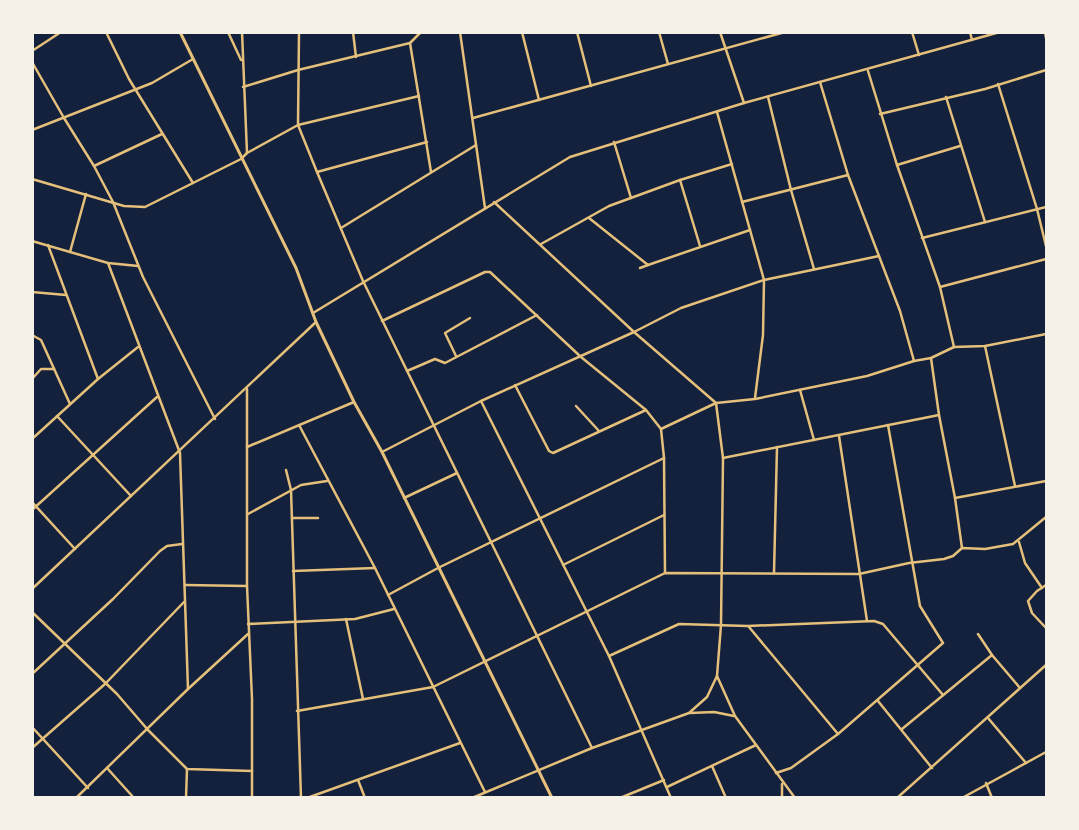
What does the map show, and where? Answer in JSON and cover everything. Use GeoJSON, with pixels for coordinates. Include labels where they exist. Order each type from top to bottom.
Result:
{"type":"FeatureCollection","features":[{"type":"Feature","properties":{"kind":"main road"},"geometry":{"type":"LineString","coordinates":[[180,32],[296,268],[316,322],[354,402],[382,452],[552,798]]}},
{"type":"Feature","properties":{"kind":"street"},"geometry":{"type":"LineString","coordinates":[[32,51],[61,32]]}},
{"type":"Feature","properties":{"kind":"street"},"geometry":{"type":"LineString","coordinates":[[106,32],[136,89],[193,183]]}},
{"type":"Feature","properties":{"kind":"street"},"geometry":{"type":"LineString","coordinates":[[228,32],[242,62]]}},
{"type":"Feature","properties":{"kind":"street"},"geometry":{"type":"LineString","coordinates":[[242,32],[247,153]]}},
{"type":"Feature","properties":{"kind":"street"},"geometry":{"type":"LineString","coordinates":[[298,32],[298,125],[317,172],[382,321],[592,748]]}},
{"type":"Feature","properties":{"kind":"street"},"geometry":{"type":"LineString","coordinates":[[353,32],[356,57]]}},
{"type":"Feature","properties":{"kind":"street"},"geometry":{"type":"LineString","coordinates":[[243,87],[298,70],[410,43],[421,32]]}},
{"type":"Feature","properties":{"kind":"street"},"geometry":{"type":"LineString","coordinates":[[460,32],[485,208]]}},
{"type":"Feature","properties":{"kind":"street"},"geometry":{"type":"LineString","coordinates":[[522,32],[540,100]]}},
{"type":"Feature","properties":{"kind":"street"},"geometry":{"type":"LineString","coordinates":[[577,32],[591,86]]}},
{"type":"Feature","properties":{"kind":"street"},"geometry":{"type":"LineString","coordinates":[[659,32],[668,64]]}},
{"type":"Feature","properties":{"kind":"street"},"geometry":{"type":"LineString","coordinates":[[720,32],[744,104]]}},
{"type":"Feature","properties":{"kind":"street"},"geometry":{"type":"LineString","coordinates":[[473,118],[785,32]]}},
{"type":"Feature","properties":{"kind":"street"},"geometry":{"type":"LineString","coordinates":[[912,32],[919,55]]}},
{"type":"Feature","properties":{"kind":"street"},"geometry":{"type":"LineString","coordinates":[[970,32],[972,40]]}},
{"type":"Feature","properties":{"kind":"street"},"geometry":{"type":"LineString","coordinates":[[313,314],[363,281],[570,157],[614,142],[768,97],[868,71],[1000,32]]}},
{"type":"Feature","properties":{"kind":"street"},"geometry":{"type":"LineString","coordinates":[[1045,32],[1046,38]]}},
{"type":"Feature","properties":{"kind":"street"},"geometry":{"type":"LineString","coordinates":[[410,43],[431,172]]}},
{"type":"Feature","properties":{"kind":"street"},"geometry":{"type":"LineString","coordinates":[[32,130],[152,83],[193,59]]}},
{"type":"Feature","properties":{"kind":"street"},"geometry":{"type":"LineString","coordinates":[[32,62],[94,166],[113,202],[138,266],[215,419]]}},
{"type":"Feature","properties":{"kind":"street"},"geometry":{"type":"LineString","coordinates":[[880,114],[1046,70]]}},
{"type":"Feature","properties":{"kind":"street"},"geometry":{"type":"LineString","coordinates":[[868,71],[880,114],[940,287],[954,347]]}},
{"type":"Feature","properties":{"kind":"street"},"geometry":{"type":"LineString","coordinates":[[820,82],[848,175],[900,310],[914,360]]}},
{"type":"Feature","properties":{"kind":"street"},"geometry":{"type":"LineString","coordinates":[[998,84],[1037,209],[1046,246]]}},
{"type":"Feature","properties":{"kind":"street"},"geometry":{"type":"LineString","coordinates":[[32,179],[136,208],[151,206],[241,159],[247,153],[298,125],[419,96]]}},
{"type":"Feature","properties":{"kind":"street"},"geometry":{"type":"LineString","coordinates":[[768,97],[791,190],[815,270]]}},
{"type":"Feature","properties":{"kind":"street"},"geometry":{"type":"LineString","coordinates":[[946,98],[985,222]]}},
{"type":"Feature","properties":{"kind":"street"},"geometry":{"type":"LineString","coordinates":[[717,112],[764,280],[763,335],[755,399]]}},
{"type":"Feature","properties":{"kind":"street"},"geometry":{"type":"LineString","coordinates":[[94,166],[162,134]]}},
{"type":"Feature","properties":{"kind":"street"},"geometry":{"type":"LineString","coordinates":[[317,172],[426,142]]}},
{"type":"Feature","properties":{"kind":"street"},"geometry":{"type":"LineString","coordinates":[[614,142],[631,198]]}},
{"type":"Feature","properties":{"kind":"street"},"geometry":{"type":"LineString","coordinates":[[341,228],[476,144]]}},
{"type":"Feature","properties":{"kind":"street"},"geometry":{"type":"LineString","coordinates":[[897,165],[960,146]]}},
{"type":"Feature","properties":{"kind":"street"},"geometry":{"type":"LineString","coordinates":[[541,244],[588,218],[631,198],[732,164]]}},
{"type":"Feature","properties":{"kind":"street"},"geometry":{"type":"LineString","coordinates":[[742,202],[848,175]]}},
{"type":"Feature","properties":{"kind":"street"},"geometry":{"type":"LineString","coordinates":[[680,180],[700,246]]}},
{"type":"Feature","properties":{"kind":"street"},"geometry":{"type":"LineString","coordinates":[[70,252],[86,194]]}},
{"type":"Feature","properties":{"kind":"street"},"geometry":{"type":"LineString","coordinates":[[494,202],[634,332],[716,403],[722,458],[721,626],[717,676],[707,697],[689,713]]}},
{"type":"Feature","properties":{"kind":"street"},"geometry":{"type":"LineString","coordinates":[[922,238],[1046,206]]}},
{"type":"Feature","properties":{"kind":"street"},"geometry":{"type":"LineString","coordinates":[[588,218],[648,265]]}},
{"type":"Feature","properties":{"kind":"street"},"geometry":{"type":"LineString","coordinates":[[640,268],[750,230]]}},
{"type":"Feature","properties":{"kind":"street"},"geometry":{"type":"LineString","coordinates":[[32,241],[108,262],[138,266]]}},
{"type":"Feature","properties":{"kind":"street"},"geometry":{"type":"LineString","coordinates":[[48,245],[98,379]]}},
{"type":"Feature","properties":{"kind":"street"},"geometry":{"type":"LineString","coordinates":[[382,452],[481,401],[634,332],[681,308],[764,280],[879,256]]}},
{"type":"Feature","properties":{"kind":"street"},"geometry":{"type":"LineString","coordinates":[[940,287],[1046,259]]}},
{"type":"Feature","properties":{"kind":"street"},"geometry":{"type":"LineString","coordinates":[[108,262],[138,347],[180,453],[188,689]]}},
{"type":"Feature","properties":{"kind":"street"},"geometry":{"type":"LineString","coordinates":[[382,321],[488,271],[580,356],[646,410],[661,429],[664,458],[665,573]]}},
{"type":"Feature","properties":{"kind":"street"},"geometry":{"type":"LineString","coordinates":[[32,292],[66,294]]}},
{"type":"Feature","properties":{"kind":"street"},"geometry":{"type":"LineString","coordinates":[[407,371],[435,359],[445,363],[537,315]]}},
{"type":"Feature","properties":{"kind":"street"},"geometry":{"type":"LineString","coordinates":[[456,356],[446,333],[470,318]]}},
{"type":"Feature","properties":{"kind":"street"},"geometry":{"type":"LineString","coordinates":[[32,589],[180,453],[316,322]]}},
{"type":"Feature","properties":{"kind":"street"},"geometry":{"type":"LineString","coordinates":[[661,429],[716,403],[755,399],[867,376],[914,360],[931,358],[954,347],[985,346],[1046,334]]}},
{"type":"Feature","properties":{"kind":"street"},"geometry":{"type":"LineString","coordinates":[[32,335],[41,340],[70,404]]}},
{"type":"Feature","properties":{"kind":"street"},"geometry":{"type":"LineString","coordinates":[[985,346],[1015,486]]}},
{"type":"Feature","properties":{"kind":"street"},"geometry":{"type":"LineString","coordinates":[[32,439],[98,379],[138,347]]}},
{"type":"Feature","properties":{"kind":"street"},"geometry":{"type":"LineString","coordinates":[[931,358],[938,416],[955,498],[962,548]]}},
{"type":"Feature","properties":{"kind":"street"},"geometry":{"type":"LineString","coordinates":[[32,379],[41,369],[54,369]]}},
{"type":"Feature","properties":{"kind":"street"},"geometry":{"type":"LineString","coordinates":[[515,385],[549,451],[553,453],[646,410]]}},
{"type":"Feature","properties":{"kind":"street"},"geometry":{"type":"LineString","coordinates":[[247,389],[247,586],[253,714],[252,798]]}},
{"type":"Feature","properties":{"kind":"street"},"geometry":{"type":"LineString","coordinates":[[800,390],[814,440]]}},
{"type":"Feature","properties":{"kind":"street"},"geometry":{"type":"LineString","coordinates":[[32,510],[158,396]]}},
{"type":"Feature","properties":{"kind":"street"},"geometry":{"type":"LineString","coordinates":[[481,401],[609,656],[671,798]]}},
{"type":"Feature","properties":{"kind":"street"},"geometry":{"type":"LineString","coordinates":[[247,447],[354,402]]}},
{"type":"Feature","properties":{"kind":"street"},"geometry":{"type":"LineString","coordinates":[[576,406],[599,431]]}},
{"type":"Feature","properties":{"kind":"street"},"geometry":{"type":"LineString","coordinates":[[57,416],[131,496]]}},
{"type":"Feature","properties":{"kind":"street"},"geometry":{"type":"LineString","coordinates":[[722,458],[938,416]]}},
{"type":"Feature","properties":{"kind":"street"},"geometry":{"type":"LineString","coordinates":[[299,425],[327,481],[375,568],[485,792]]}},
{"type":"Feature","properties":{"kind":"street"},"geometry":{"type":"LineString","coordinates":[[776,773],[791,768],[838,734],[943,643],[921,611],[914,562],[888,425]]}},
{"type":"Feature","properties":{"kind":"street"},"geometry":{"type":"LineString","coordinates":[[838,436],[868,621]]}},
{"type":"Feature","properties":{"kind":"street"},"geometry":{"type":"LineString","coordinates":[[774,573],[777,447]]}},
{"type":"Feature","properties":{"kind":"street"},"geometry":{"type":"LineString","coordinates":[[388,595],[438,568],[664,458]]}},
{"type":"Feature","properties":{"kind":"street"},"geometry":{"type":"LineString","coordinates":[[286,470],[291,490],[301,798]]}},
{"type":"Feature","properties":{"kind":"street"},"geometry":{"type":"LineString","coordinates":[[404,498],[457,473]]}},
{"type":"Feature","properties":{"kind":"street"},"geometry":{"type":"LineString","coordinates":[[248,514],[307,483],[327,481]]}},
{"type":"Feature","properties":{"kind":"street"},"geometry":{"type":"LineString","coordinates":[[955,498],[1046,481]]}},
{"type":"Feature","properties":{"kind":"street"},"geometry":{"type":"LineString","coordinates":[[32,502],[75,549]]}},
{"type":"Feature","properties":{"kind":"street"},"geometry":{"type":"LineString","coordinates":[[563,565],[664,515]]}},
{"type":"Feature","properties":{"kind":"street"},"geometry":{"type":"LineString","coordinates":[[297,711],[433,687],[665,573],[859,574],[914,562],[944,559],[953,556],[962,548],[1003,547],[1018,542],[1046,516]]}},
{"type":"Feature","properties":{"kind":"street"},"geometry":{"type":"LineString","coordinates":[[292,518],[318,518]]}},
{"type":"Feature","properties":{"kind":"street"},"geometry":{"type":"LineString","coordinates":[[1018,542],[1026,563],[1042,588]]}},
{"type":"Feature","properties":{"kind":"street"},"geometry":{"type":"LineString","coordinates":[[32,674],[113,599],[163,549],[182,544]]}},
{"type":"Feature","properties":{"kind":"street"},"geometry":{"type":"LineString","coordinates":[[293,571],[375,568]]}},
{"type":"Feature","properties":{"kind":"street"},"geometry":{"type":"LineString","coordinates":[[185,585],[247,586]]}},
{"type":"Feature","properties":{"kind":"street"},"geometry":{"type":"LineString","coordinates":[[1046,585],[1029,598],[1028,607],[1046,628]]}},
{"type":"Feature","properties":{"kind":"street"},"geometry":{"type":"LineString","coordinates":[[32,748],[105,684],[184,601]]}},
{"type":"Feature","properties":{"kind":"street"},"geometry":{"type":"LineString","coordinates":[[248,624],[294,620],[346,620],[394,609]]}},
{"type":"Feature","properties":{"kind":"street"},"geometry":{"type":"LineString","coordinates":[[32,612],[187,769],[252,772]]}},
{"type":"Feature","properties":{"kind":"street"},"geometry":{"type":"LineString","coordinates":[[346,620],[363,699]]}},
{"type":"Feature","properties":{"kind":"street"},"geometry":{"type":"LineString","coordinates":[[609,656],[675,625],[748,626],[878,621],[883,624],[943,696]]}},
{"type":"Feature","properties":{"kind":"street"},"geometry":{"type":"LineString","coordinates":[[748,626],[838,734]]}},
{"type":"Feature","properties":{"kind":"street"},"geometry":{"type":"LineString","coordinates":[[76,798],[188,689],[248,634]]}},
{"type":"Feature","properties":{"kind":"street"},"geometry":{"type":"LineString","coordinates":[[978,634],[992,655],[1020,688]]}},
{"type":"Feature","properties":{"kind":"street"},"geometry":{"type":"LineString","coordinates":[[902,729],[992,655]]}},
{"type":"Feature","properties":{"kind":"street"},"geometry":{"type":"LineString","coordinates":[[897,798],[1046,665]]}},
{"type":"Feature","properties":{"kind":"street"},"geometry":{"type":"LineString","coordinates":[[717,676],[734,716],[795,798]]}},
{"type":"Feature","properties":{"kind":"street"},"geometry":{"type":"LineString","coordinates":[[877,700],[932,768]]}},
{"type":"Feature","properties":{"kind":"street"},"geometry":{"type":"LineString","coordinates":[[472,798],[592,748],[689,713],[714,712],[734,716]]}},
{"type":"Feature","properties":{"kind":"street"},"geometry":{"type":"LineString","coordinates":[[988,718],[1026,762]]}},
{"type":"Feature","properties":{"kind":"street"},"geometry":{"type":"LineString","coordinates":[[32,727],[88,788]]}},
{"type":"Feature","properties":{"kind":"street"},"geometry":{"type":"LineString","coordinates":[[308,798],[460,743]]}},
{"type":"Feature","properties":{"kind":"street"},"geometry":{"type":"LineString","coordinates":[[667,787],[756,746]]}},
{"type":"Feature","properties":{"kind":"street"},"geometry":{"type":"LineString","coordinates":[[962,798],[986,783],[1046,752]]}},
{"type":"Feature","properties":{"kind":"street"},"geometry":{"type":"LineString","coordinates":[[712,766],[726,798]]}},
{"type":"Feature","properties":{"kind":"street"},"geometry":{"type":"LineString","coordinates":[[106,768],[132,797]]}},
{"type":"Feature","properties":{"kind":"street"},"geometry":{"type":"LineString","coordinates":[[186,798],[187,769]]}},
{"type":"Feature","properties":{"kind":"street"},"geometry":{"type":"LineString","coordinates":[[358,780],[365,798]]}},
{"type":"Feature","properties":{"kind":"street"},"geometry":{"type":"LineString","coordinates":[[620,798],[664,780]]}},
{"type":"Feature","properties":{"kind":"street"},"geometry":{"type":"LineString","coordinates":[[782,782],[782,798]]}},
{"type":"Feature","properties":{"kind":"street"},"geometry":{"type":"LineString","coordinates":[[986,783],[992,798]]}}]}
